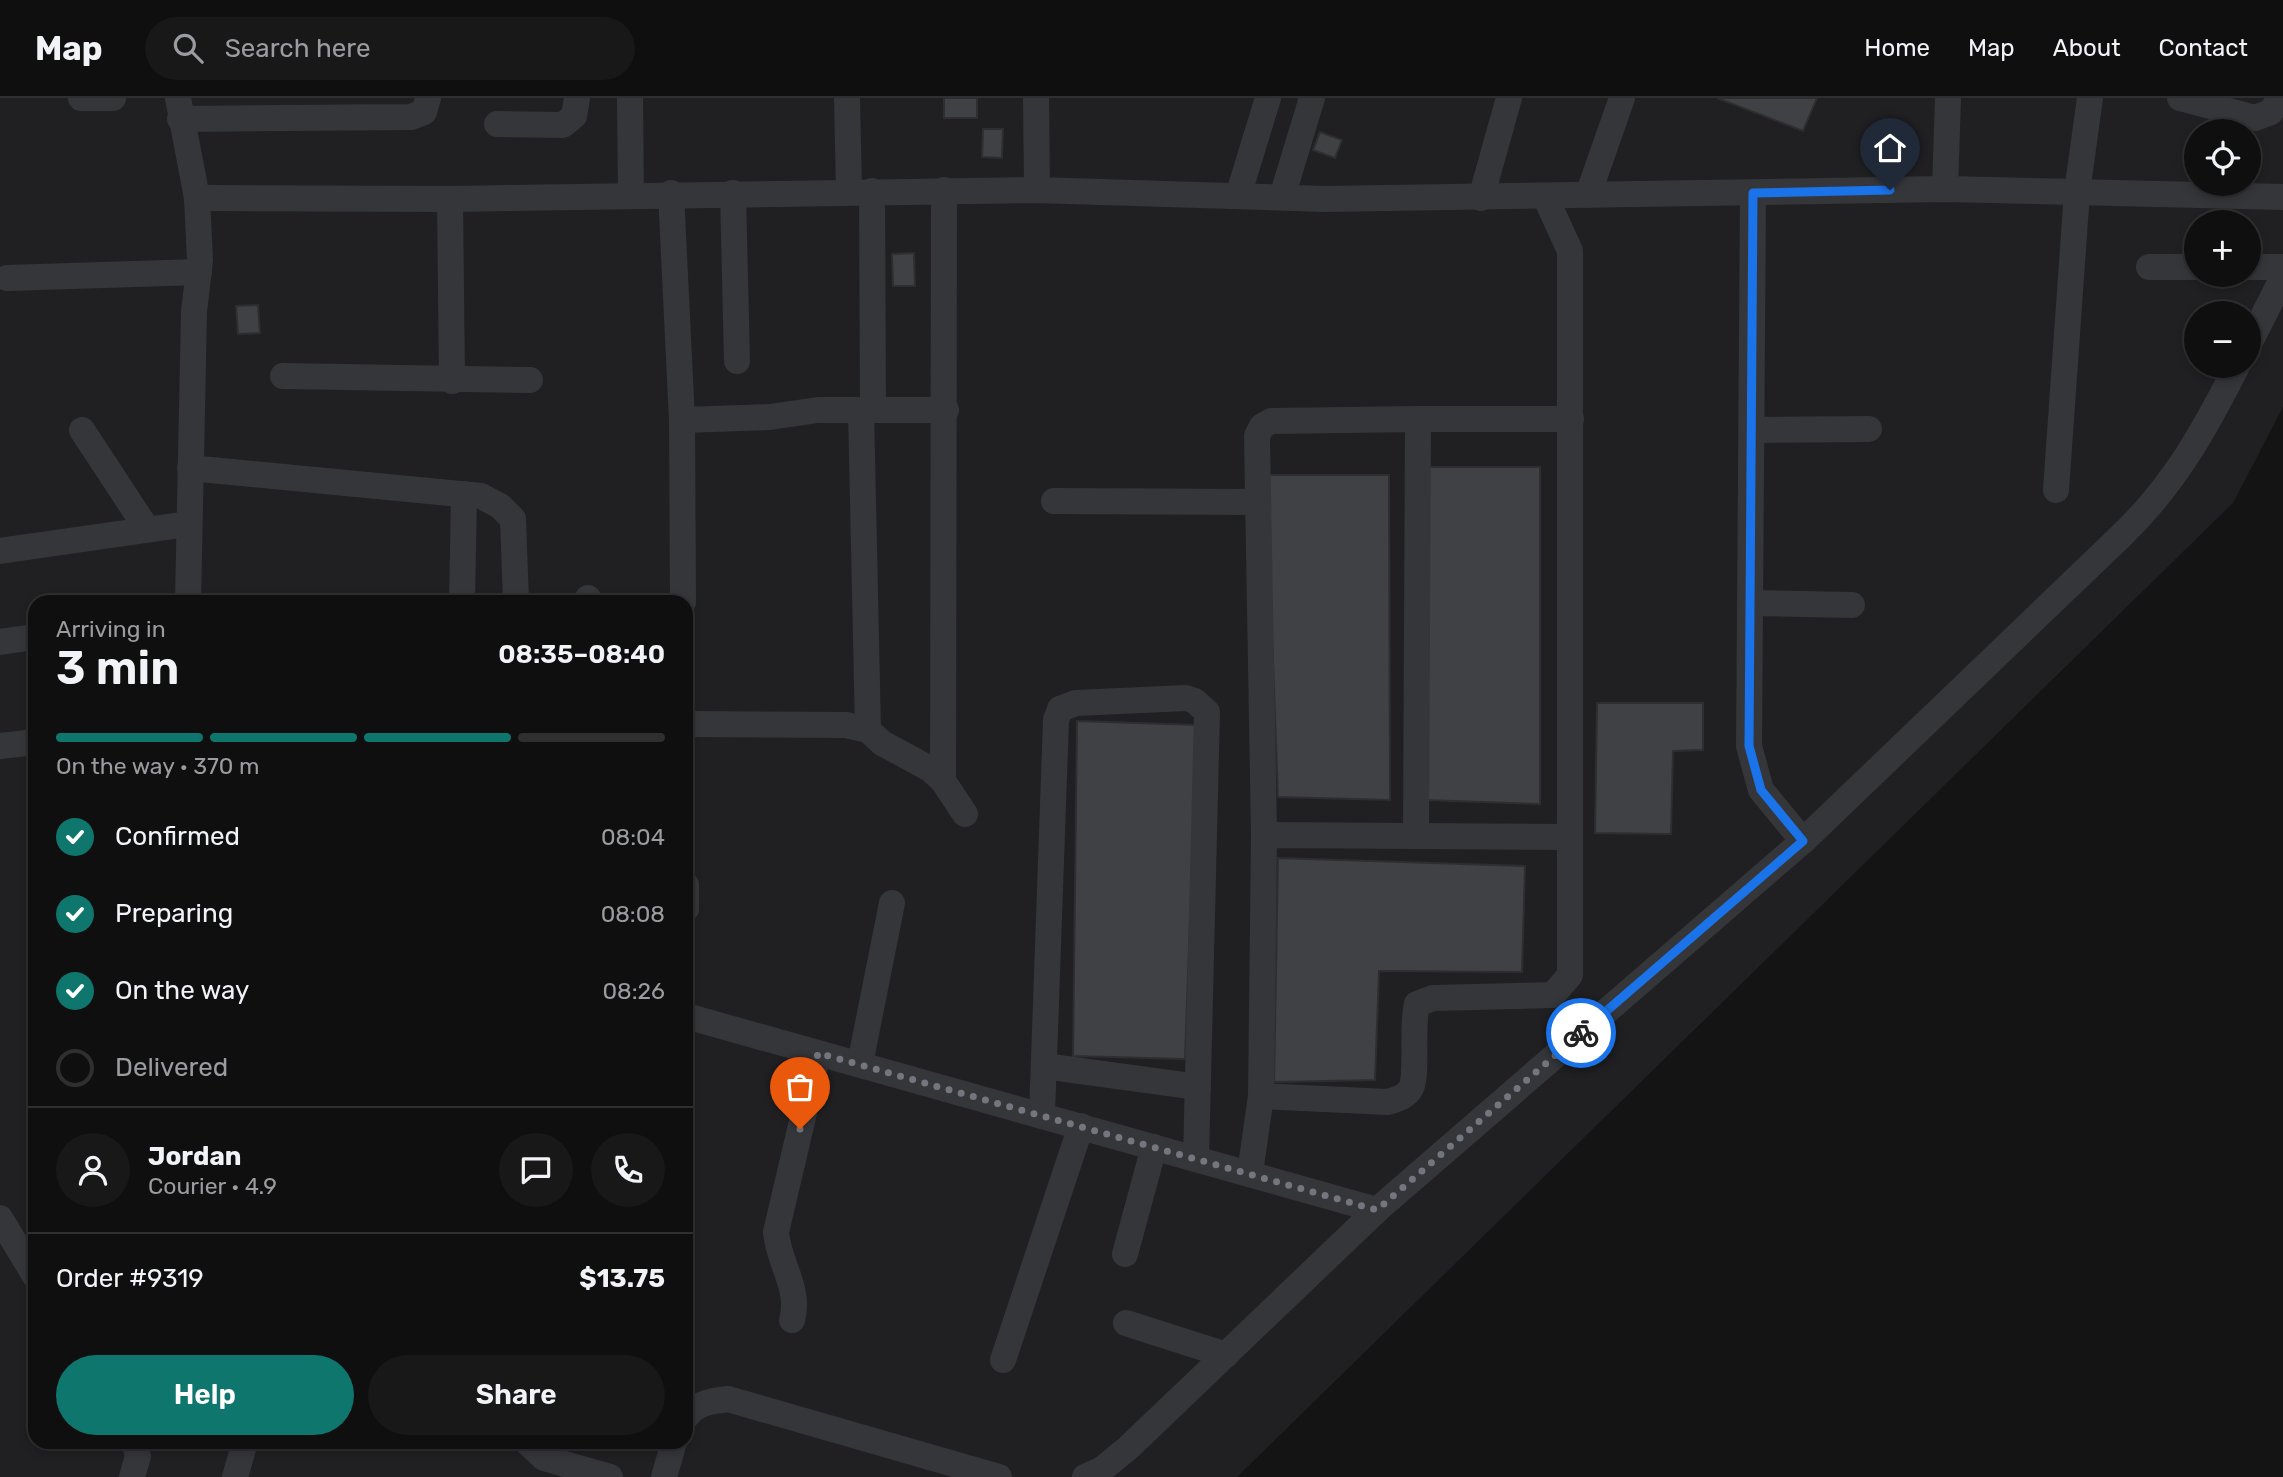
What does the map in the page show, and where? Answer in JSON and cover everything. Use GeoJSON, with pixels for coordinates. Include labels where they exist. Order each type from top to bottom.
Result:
{"type":"FeatureCollection","features":[{"type":"Feature","properties":{"kind":"street"},"geometry":{"type":"LineString","coordinates":[[81,98],[113,98]]}},
{"type":"Feature","properties":{"kind":"street"},"geometry":{"type":"LineString","coordinates":[[188,595],[194,312],[199,272],[197,198],[179,109],[283,108],[411,117],[424,112],[428,98]]}},
{"type":"Feature","properties":{"kind":"street"},"geometry":{"type":"LineString","coordinates":[[497,124],[563,125],[574,116],[577,98]]}},
{"type":"Feature","properties":{"kind":"street"},"geometry":{"type":"LineString","coordinates":[[630,98],[631,194]]}},
{"type":"Feature","properties":{"kind":"street"},"geometry":{"type":"LineString","coordinates":[[847,98],[860,191],[867,410],[868,730]]}},
{"type":"Feature","properties":{"kind":"street"},"geometry":{"type":"LineString","coordinates":[[1036,98],[1037,190]]}},
{"type":"Feature","properties":{"kind":"street"},"geometry":{"type":"LineString","coordinates":[[1238,197],[1268,98]]}},
{"type":"Feature","properties":{"kind":"street"},"geometry":{"type":"LineString","coordinates":[[1282,197],[1312,98]]}},
{"type":"Feature","properties":{"kind":"street"},"geometry":{"type":"LineString","coordinates":[[1481,198],[1509,98]]}},
{"type":"Feature","properties":{"kind":"street"},"geometry":{"type":"LineString","coordinates":[[1588,195],[1622,98]]}},
{"type":"Feature","properties":{"kind":"street"},"geometry":{"type":"LineString","coordinates":[[1945,189],[1948,98]]}},
{"type":"Feature","properties":{"kind":"street"},"geometry":{"type":"LineString","coordinates":[[2180,98],[2255,118],[2272,112],[2280,98]]}},
{"type":"Feature","properties":{"kind":"street"},"geometry":{"type":"LineString","coordinates":[[2056,490],[2086,99]]}},
{"type":"Feature","properties":{"kind":"street"},"geometry":{"type":"LineString","coordinates":[[197,198],[450,199],[733,192],[1037,190],[1238,197],[1481,198],[1945,189],[2283,197]]}},
{"type":"Feature","properties":{"kind":"street"},"geometry":{"type":"LineString","coordinates":[[943,781],[946,410],[944,190]]}},
{"type":"Feature","properties":{"kind":"street"},"geometry":{"type":"LineString","coordinates":[[733,192],[737,361]]}},
{"type":"Feature","properties":{"kind":"street"},"geometry":{"type":"LineString","coordinates":[[671,193],[682,420],[683,595]]}},
{"type":"Feature","properties":{"kind":"street"},"geometry":{"type":"LineString","coordinates":[[1753,193],[1749,746],[1761,790],[1803,841]]}},
{"type":"Feature","properties":{"kind":"street"},"geometry":{"type":"LineString","coordinates":[[1261,1096],[1388,1102],[1404,1096],[1412,1086],[1413,1020],[1417,1004],[1433,998],[1553,995],[1570,975],[1570,251],[1545,197]]}},
{"type":"Feature","properties":{"kind":"street"},"geometry":{"type":"LineString","coordinates":[[450,199],[452,381]]}},
{"type":"Feature","properties":{"kind":"street"},"geometry":{"type":"LineString","coordinates":[[2149,267],[2184,267]]}},
{"type":"Feature","properties":{"kind":"street"},"geometry":{"type":"LineString","coordinates":[[2261,267],[2283,267]]}},
{"type":"Feature","properties":{"kind":"street"},"geometry":{"type":"LineString","coordinates":[[7,278],[199,272]]}},
{"type":"Feature","properties":{"kind":"street"},"geometry":{"type":"LineString","coordinates":[[2261,320],[2283,277]]}},
{"type":"Feature","properties":{"kind":"street"},"geometry":{"type":"LineString","coordinates":[[284,376],[452,381],[530,380]]}},
{"type":"Feature","properties":{"kind":"street"},"geometry":{"type":"LineString","coordinates":[[1085,1477],[1101,1470],[1128,1448],[1377,1210],[1803,841],[2155,503],[2203,432],[2231,378]]}},
{"type":"Feature","properties":{"kind":"street"},"geometry":{"type":"LineString","coordinates":[[682,420],[867,410],[946,410]]}},
{"type":"Feature","properties":{"kind":"street"},"geometry":{"type":"LineString","coordinates":[[1416,836],[1418,419]]}},
{"type":"Feature","properties":{"kind":"street"},"geometry":{"type":"LineString","coordinates":[[1250,1173],[1261,1096],[1264,835],[1258,436],[1262,426],[1271,421],[1571,419]]}},
{"type":"Feature","properties":{"kind":"street"},"geometry":{"type":"LineString","coordinates":[[1752,430],[1869,429]]}},
{"type":"Feature","properties":{"kind":"street"},"geometry":{"type":"LineString","coordinates":[[82,430],[147,530]]}},
{"type":"Feature","properties":{"kind":"street"},"geometry":{"type":"LineString","coordinates":[[190,468],[481,496],[500,506],[513,519],[516,595]]}},
{"type":"Feature","properties":{"kind":"street"},"geometry":{"type":"LineString","coordinates":[[462,595],[464,494]]}},
{"type":"Feature","properties":{"kind":"street"},"geometry":{"type":"LineString","coordinates":[[1054,501],[1258,502]]}},
{"type":"Feature","properties":{"kind":"street"},"geometry":{"type":"LineString","coordinates":[[0,551],[188,524]]}},
{"type":"Feature","properties":{"kind":"street"},"geometry":{"type":"LineString","coordinates":[[1752,603],[1852,605]]}},
{"type":"Feature","properties":{"kind":"street"},"geometry":{"type":"LineString","coordinates":[[0,642],[28,638]]}},
{"type":"Feature","properties":{"kind":"street"},"geometry":{"type":"LineString","coordinates":[[1042,1115],[1056,720],[1060,709],[1076,703],[1186,698],[1195,701],[1207,712],[1196,1158]]}},
{"type":"Feature","properties":{"kind":"street"},"geometry":{"type":"LineString","coordinates":[[693,724],[846,725],[868,730],[883,743],[930,769],[943,781],[965,814]]}},
{"type":"Feature","properties":{"kind":"street"},"geometry":{"type":"LineString","coordinates":[[0,746],[28,743]]}},
{"type":"Feature","properties":{"kind":"street"},"geometry":{"type":"LineString","coordinates":[[1264,835],[1569,837]]}},
{"type":"Feature","properties":{"kind":"street"},"geometry":{"type":"LineString","coordinates":[[860,1064],[892,903]]}},
{"type":"Feature","properties":{"kind":"street"},"geometry":{"type":"LineString","coordinates":[[693,1018],[1377,1210]]}},
{"type":"Feature","properties":{"kind":"street"},"geometry":{"type":"LineString","coordinates":[[792,1320],[795,1309],[792,1283],[777,1243],[776,1232],[818,1053]]}},
{"type":"Feature","properties":{"kind":"street"},"geometry":{"type":"LineString","coordinates":[[1044,1066],[1198,1087]]}},
{"type":"Feature","properties":{"kind":"street"},"geometry":{"type":"LineString","coordinates":[[1003,1360],[1081,1126]]}},
{"type":"Feature","properties":{"kind":"street"},"geometry":{"type":"LineString","coordinates":[[1125,1254],[1154,1147]]}},
{"type":"Feature","properties":{"kind":"street"},"geometry":{"type":"LineString","coordinates":[[0,1218],[28,1264]]}},
{"type":"Feature","properties":{"kind":"street"},"geometry":{"type":"LineString","coordinates":[[1126,1323],[1226,1355]]}},
{"type":"Feature","properties":{"kind":"street"},"geometry":{"type":"LineString","coordinates":[[693,1409],[708,1401],[728,1399],[999,1477]]}},
{"type":"Feature","properties":{"kind":"street"},"geometry":{"type":"LineString","coordinates":[[132,1477],[138,1457],[136,1449]]}},
{"type":"Feature","properties":{"kind":"street"},"geometry":{"type":"LineString","coordinates":[[235,1477],[243,1449]]}},
{"type":"Feature","properties":{"kind":"street"},"geometry":{"type":"LineString","coordinates":[[534,1449],[544,1458],[610,1477]]}},
{"type":"Feature","properties":{"kind":"street"},"geometry":{"type":"LineString","coordinates":[[664,1477],[672,1449]]}},
{"type":"Feature","properties":{"kind":"shaded area"},"geometry":{"type":"Polygon","coordinates":[[[0,98],[2283,98],[2283,407],[2233,503],[1237,1477],[0,1477],[0,98]]]}},
{"type":"Feature","properties":{"kind":"building"},"geometry":{"type":"Polygon","coordinates":[[[944,98],[977,98],[977,118],[944,118],[944,98]]]}},
{"type":"Feature","properties":{"kind":"building"},"geometry":{"type":"Polygon","coordinates":[[[1717,98],[1817,98],[1803,131],[1717,98]]]}},
{"type":"Feature","properties":{"kind":"building"},"geometry":{"type":"Polygon","coordinates":[[[983,129],[1003,129],[1002,158],[982,157],[983,129]]]}},
{"type":"Feature","properties":{"kind":"building"},"geometry":{"type":"Polygon","coordinates":[[[1320,132],[1342,140],[1335,158],[1313,150],[1320,132]]]}},
{"type":"Feature","properties":{"kind":"building"},"geometry":{"type":"Polygon","coordinates":[[[914,253],[915,286],[893,286],[892,254],[914,253]]]}},
{"type":"Feature","properties":{"kind":"building"},"geometry":{"type":"Polygon","coordinates":[[[258,305],[260,333],[238,334],[236,306],[258,305]]]}},
{"type":"Feature","properties":{"kind":"building"},"geometry":{"type":"Polygon","coordinates":[[[1420,467],[1540,467],[1540,804],[1425,800],[1420,467]]]}},
{"type":"Feature","properties":{"kind":"building"},"geometry":{"type":"Polygon","coordinates":[[[1266,475],[1389,475],[1390,800],[1278,797],[1266,475]]]}},
{"type":"Feature","properties":{"kind":"building"},"geometry":{"type":"Polygon","coordinates":[[[1597,703],[1703,703],[1703,750],[1673,751],[1671,834],[1595,833],[1597,703]]]}},
{"type":"Feature","properties":{"kind":"building"},"geometry":{"type":"Polygon","coordinates":[[[1077,721],[1197,725],[1185,1059],[1073,1056],[1077,721]]]}},
{"type":"Feature","properties":{"kind":"building"},"geometry":{"type":"Polygon","coordinates":[[[1278,858],[1525,866],[1522,972],[1379,971],[1375,1080],[1274,1082],[1278,858]]]}},
{"type":"Feature","properties":{"kind":"way so far"},"geometry":{"type":"LineString","coordinates":[[800,1129],[818,1053],[1377,1210],[1581,1033]]}},
{"type":"Feature","properties":{"kind":"route"},"geometry":{"type":"LineString","coordinates":[[1581,1033],[1803,841],[1761,790],[1749,746],[1753,193],[1890,190]]}}]}
